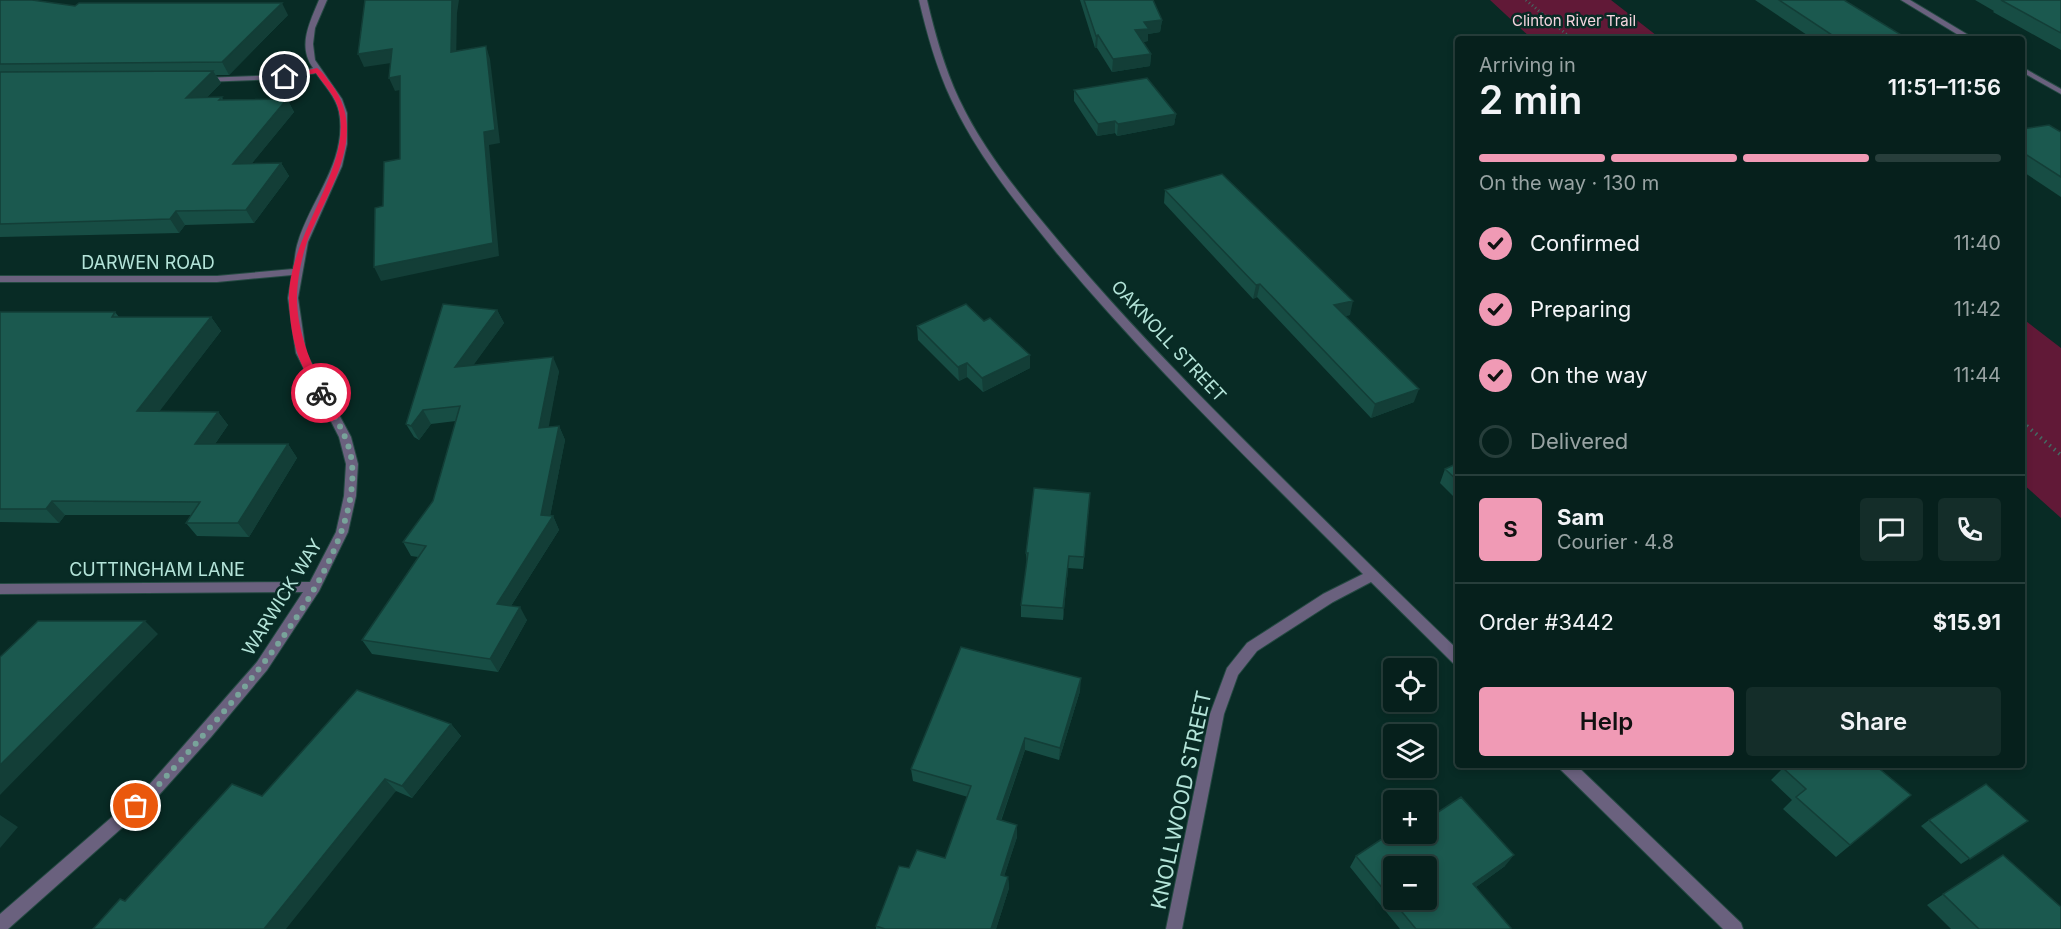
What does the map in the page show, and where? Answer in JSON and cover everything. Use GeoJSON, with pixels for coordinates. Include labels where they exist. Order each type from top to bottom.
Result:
{"type":"FeatureCollection","features":[{"type":"Feature","properties":{"kind":"street","name":"WARWICK WAY"},"geometry":{"type":"LineString","coordinates":[[0,925],[154,790],[262,666],[314,587],[342,532],[350,496],[352,464],[345,437],[301,353],[293,298],[303,242],[337,166],[343,144],[343,112],[338,99],[311,60],[309,44],[316,11],[323,0]]}},
{"type":"Feature","properties":{"kind":"street","name":"OAKNOLL STREET"},"geometry":{"type":"LineString","coordinates":[[923,0],[948,87],[978,144],[1080,274],[1132,332],[1455,656]]}},
{"type":"Feature","properties":{"kind":"street"},"geometry":{"type":"LineString","coordinates":[[1905,0],[1966,36]]}},
{"type":"Feature","properties":{"kind":"street"},"geometry":{"type":"LineString","coordinates":[[191,80],[285,77],[317,70]]}},
{"type":"Feature","properties":{"kind":"street"},"geometry":{"type":"LineString","coordinates":[[2025,71],[2061,92]]}},
{"type":"Feature","properties":{"kind":"street","name":"DARWEN ROAD"},"geometry":{"type":"LineString","coordinates":[[0,279],[217,279],[296,272]]}},
{"type":"Feature","properties":{"kind":"street","name":"KNOLLWOOD STREET"},"geometry":{"type":"LineString","coordinates":[[1174,929],[1217,714],[1232,672],[1252,647],[1328,598],[1372,575]]}},
{"type":"Feature","properties":{"kind":"street","name":"CUTTINGHAM LANE"},"geometry":{"type":"LineString","coordinates":[[0,589],[314,587]]}},
{"type":"Feature","properties":{"kind":"street"},"geometry":{"type":"LineString","coordinates":[[1569,768],[1735,929]]}},
{"type":"Feature","properties":{"kind":"path"},"geometry":{"type":"LineString","coordinates":[[1526,0],[1568,36]]}},
{"type":"Feature","properties":{"kind":"path"},"geometry":{"type":"LineString","coordinates":[[2025,425],[2061,455]]}},
{"type":"Feature","properties":{"kind":"green space","name":"Clinton River Trail"},"geometry":{"type":"Polygon","coordinates":[[[1490,0],[1611,0],[1657,36],[1529,36],[1490,0]]]}},
{"type":"Feature","properties":{"kind":"green space"},"geometry":{"type":"Polygon","coordinates":[[[2025,320],[2061,348],[2061,518],[2025,486],[2025,320]]]}},
{"type":"Feature","properties":{"kind":"building"},"geometry":{"type":"Polygon","coordinates":[[[0,0],[32,0],[75,6],[79,3],[282,3],[222,62],[0,64],[0,0]]]}},
{"type":"Feature","properties":{"kind":"building"},"geometry":{"type":"Polygon","coordinates":[[[365,0],[452,0],[451,52],[486,46],[495,130],[484,132],[493,243],[374,267],[375,208],[383,206],[384,162],[400,159],[400,76],[389,78],[392,49],[358,54],[365,0]]]}},
{"type":"Feature","properties":{"kind":"building"},"geometry":{"type":"Polygon","coordinates":[[[1084,0],[1153,0],[1162,20],[1144,22],[1149,29],[1135,30],[1151,54],[1113,59],[1098,35],[1096,36],[1084,0]]]}},
{"type":"Feature","properties":{"kind":"building"},"geometry":{"type":"Polygon","coordinates":[[[1779,0],[1844,0],[1903,36],[1833,36],[1779,0]]]}},
{"type":"Feature","properties":{"kind":"building"},"geometry":{"type":"Polygon","coordinates":[[[2001,0],[2061,0],[2061,33],[2001,0]]]}},
{"type":"Feature","properties":{"kind":"building"},"geometry":{"type":"Polygon","coordinates":[[[213,71],[186,98],[287,99],[233,164],[281,163],[246,210],[176,211],[170,219],[0,224],[0,72],[213,71]]]}},
{"type":"Feature","properties":{"kind":"building"},"geometry":{"type":"Polygon","coordinates":[[[1147,78],[1176,114],[1118,124],[1115,121],[1098,124],[1074,90],[1147,78]]]}},
{"type":"Feature","properties":{"kind":"building"},"geometry":{"type":"Polygon","coordinates":[[[2049,125],[2061,132],[2061,177],[2025,154],[2025,129],[2049,125]]]}},
{"type":"Feature","properties":{"kind":"building"},"geometry":{"type":"Polygon","coordinates":[[[1222,174],[1353,301],[1334,305],[1419,389],[1375,404],[1260,284],[1256,285],[1165,190],[1222,174]]]}},
{"type":"Feature","properties":{"kind":"building"},"geometry":{"type":"Polygon","coordinates":[[[443,304],[497,310],[455,367],[553,357],[539,428],[559,426],[541,515],[553,516],[497,604],[520,607],[490,659],[362,640],[426,546],[403,542],[433,501],[460,406],[423,410],[411,426],[406,424],[443,304]]]}},
{"type":"Feature","properties":{"kind":"building"},"geometry":{"type":"Polygon","coordinates":[[[966,304],[984,321],[990,318],[1030,355],[982,378],[967,363],[958,367],[917,326],[966,304]]]}},
{"type":"Feature","properties":{"kind":"building"},"geometry":{"type":"Polygon","coordinates":[[[0,312],[115,312],[112,317],[211,317],[137,411],[218,412],[195,444],[288,444],[238,523],[186,523],[200,502],[52,501],[46,509],[0,509],[0,312]]]}},
{"type":"Feature","properties":{"kind":"building"},"geometry":{"type":"Polygon","coordinates":[[[1455,464],[1455,478],[1445,469],[1455,464]]]}},
{"type":"Feature","properties":{"kind":"building"},"geometry":{"type":"Polygon","coordinates":[[[1034,488],[1090,493],[1084,557],[1069,556],[1063,608],[1021,605],[1034,488]]]}},
{"type":"Feature","properties":{"kind":"building"},"geometry":{"type":"Polygon","coordinates":[[[38,621],[145,621],[0,765],[0,657],[38,621]]]}},
{"type":"Feature","properties":{"kind":"building"},"geometry":{"type":"Polygon","coordinates":[[[961,647],[1081,678],[1060,748],[1025,738],[997,819],[1017,825],[1001,875],[1008,877],[991,929],[885,929],[876,926],[899,866],[909,868],[917,850],[945,858],[971,786],[911,769],[961,647]]]}},
{"type":"Feature","properties":{"kind":"building"},"geometry":{"type":"Polygon","coordinates":[[[357,690],[451,724],[402,786],[385,779],[264,929],[93,929],[120,899],[125,901],[232,784],[262,796],[357,690]]]}},
{"type":"Feature","properties":{"kind":"building"},"geometry":{"type":"Polygon","coordinates":[[[1783,768],[1878,768],[1911,795],[1850,845],[1796,797],[1806,789],[1783,768]]]}},
{"type":"Feature","properties":{"kind":"building"},"geometry":{"type":"Polygon","coordinates":[[[1986,784],[2028,821],[1970,859],[1929,820],[1986,784]]]}},
{"type":"Feature","properties":{"kind":"building"},"geometry":{"type":"Polygon","coordinates":[[[1461,797],[1514,855],[1473,884],[1511,928],[1416,929],[1400,910],[1437,910],[1437,856],[1383,856],[1383,889],[1356,856],[1383,838],[1383,844],[1437,844],[1437,813],[1461,797]]]}},
{"type":"Feature","properties":{"kind":"building"},"geometry":{"type":"Polygon","coordinates":[[[2003,855],[2061,907],[2061,929],[1979,929],[1943,894],[2003,855]]]}},
{"type":"Feature","properties":{"kind":"way so far"},"geometry":{"type":"LineString","coordinates":[[136,806],[154,790],[262,666],[314,587],[342,532],[350,496],[352,464],[345,437],[321,393]]}},
{"type":"Feature","properties":{"kind":"route"},"geometry":{"type":"LineString","coordinates":[[285,77],[317,70],[338,99],[343,112],[343,144],[337,166],[303,242],[293,298],[301,353],[321,393]]}}]}
